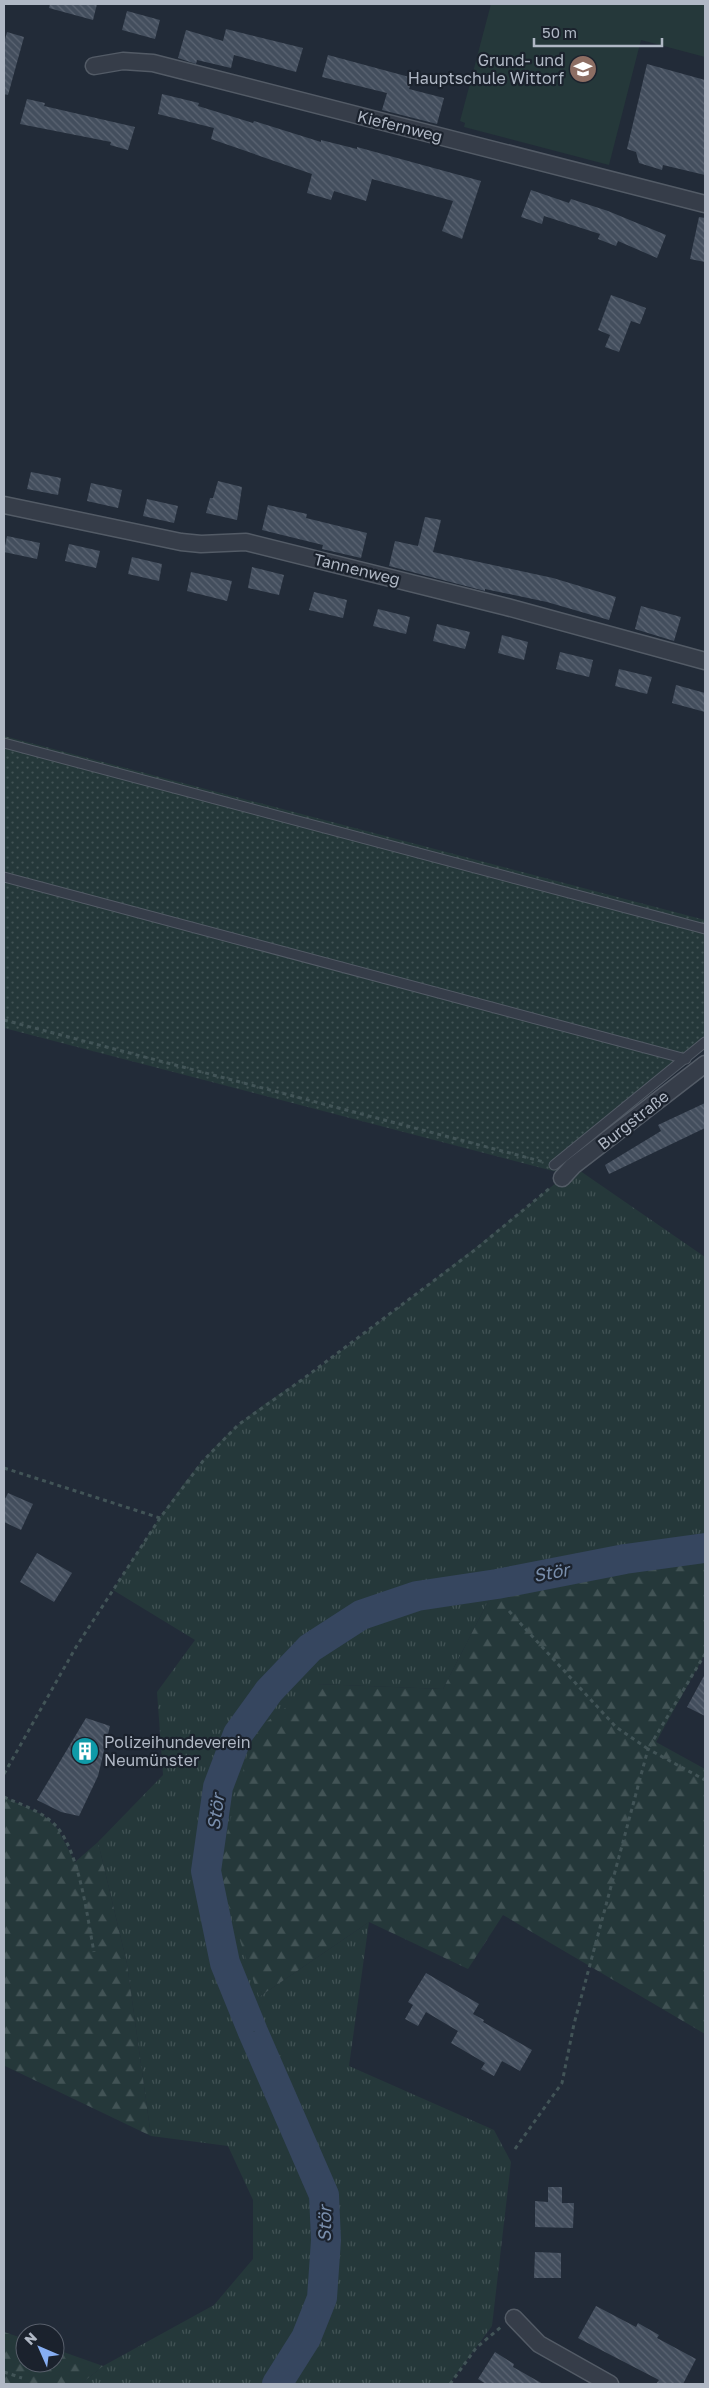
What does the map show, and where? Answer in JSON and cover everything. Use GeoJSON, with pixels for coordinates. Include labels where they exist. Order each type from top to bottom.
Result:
{"type":"FeatureCollection","features":[{"type":"Feature","properties":{"kind":"street","name":"Kiefernweg"},"geometry":{"type":"LineString","coordinates":[[94,66],[123,61],[152,63],[705,204]]}},
{"type":"Feature","properties":{"kind":"street","name":"Tannenweg"},"geometry":{"type":"LineString","coordinates":[[4,505],[181,542],[201,544],[246,542],[516,610],[705,661]]}},
{"type":"Feature","properties":{"kind":"street","name":"Burgstraße"},"geometry":{"type":"LineString","coordinates":[[558,1171],[573,1166],[705,1064]]}},
{"type":"Feature","properties":{"kind":"street"},"geometry":{"type":"LineString","coordinates":[[514,2318],[539,2344],[610,2384]]}},
{"type":"Feature","properties":{"kind":"lane"},"geometry":{"type":"LineString","coordinates":[[4,743],[705,929]]}},
{"type":"Feature","properties":{"kind":"lane"},"geometry":{"type":"LineString","coordinates":[[4,877],[686,1059]]}},
{"type":"Feature","properties":{"kind":"lane"},"geometry":{"type":"LineString","coordinates":[[558,1171],[705,1042]]}},
{"type":"Feature","properties":{"kind":"path"},"geometry":{"type":"LineString","coordinates":[[4,1020],[558,1171]]}},
{"type":"Feature","properties":{"kind":"path"},"geometry":{"type":"LineString","coordinates":[[4,1774],[76,1647],[160,1518],[203,1461],[238,1425],[303,1379],[460,1261],[558,1171]]}},
{"type":"Feature","properties":{"kind":"path"},"geometry":{"type":"LineString","coordinates":[[4,1468],[160,1518]]}},
{"type":"Feature","properties":{"kind":"path"},"geometry":{"type":"LineString","coordinates":[[509,1611],[616,1727],[648,1749],[705,1780]]}},
{"type":"Feature","properties":{"kind":"path"},"geometry":{"type":"LineString","coordinates":[[515,2149],[562,2083],[574,2024],[648,1749],[705,1654]]}},
{"type":"Feature","properties":{"kind":"path"},"geometry":{"type":"LineString","coordinates":[[4,1797],[43,1815],[57,1828],[75,1862],[94,1952]]}},
{"type":"Feature","properties":{"kind":"path"},"geometry":{"type":"LineString","coordinates":[[450,2384],[476,2348],[514,2318]]}},
{"type":"Feature","properties":{"kind":"path"},"geometry":{"type":"LineString","coordinates":[[4,2372],[22,2378]]}},
{"type":"Feature","properties":{"kind":"green space","name":"Grund- und Hauptschule Wittorf"},"geometry":{"type":"Polygon","coordinates":[[[491,4],[705,4],[705,57],[641,40],[609,165],[464,127],[465,123],[460,121],[491,4]]]}},
{"type":"Feature","properties":{"kind":"green space"},"geometry":{"type":"Polygon","coordinates":[[[4,736],[705,920],[705,1047],[557,1172],[4,1028],[4,736]]]}},
{"type":"Feature","properties":{"kind":"green space"},"geometry":{"type":"Polygon","coordinates":[[[573,1166],[705,1257],[705,1548],[625,1559],[497,1584],[443,1689],[317,1684],[259,1997],[369,1922],[349,2066],[494,2130],[511,2162],[492,2326],[449,2384],[81,2384],[103,2366],[214,2305],[253,2259],[253,2200],[228,2146],[151,2136],[127,1964],[98,1842],[163,1775],[157,1692],[195,1640],[113,1590],[186,1481],[202,1461],[238,1425],[324,1364],[474,1249],[562,1178],[573,1166]]]}},
{"type":"Feature","properties":{"kind":"green space"},"geometry":{"type":"Polygon","coordinates":[[[705,1549],[705,1654],[656,1742],[705,1769],[705,2034],[503,1915],[468,1969],[369,1922],[259,1997],[217,1872],[253,1732],[317,1684],[443,1689],[497,1584],[705,1549]]]}},
{"type":"Feature","properties":{"kind":"green space"},"geometry":{"type":"Polygon","coordinates":[[[4,1797],[43,1815],[57,1828],[75,1862],[98,1842],[127,1964],[151,2136],[5,2066],[4,2068],[4,1797]]]}},
{"type":"Feature","properties":{"kind":"green space"},"geometry":{"type":"Polygon","coordinates":[[[4,2332],[15,2336],[15,2373],[65,2373],[65,2353],[103,2366],[81,2384],[4,2384],[4,2332]]]}},
{"type":"Feature","properties":{"kind":"building"},"geometry":{"type":"Polygon","coordinates":[[[50,4],[97,4],[93,20],[49,8],[50,4]]]}},
{"type":"Feature","properties":{"kind":"building"},"geometry":{"type":"Polygon","coordinates":[[[127,11],[160,20],[155,39],[122,30],[127,11]]]}},
{"type":"Feature","properties":{"kind":"building"},"geometry":{"type":"Polygon","coordinates":[[[226,29],[303,48],[296,72],[234,55],[231,68],[197,60],[196,64],[178,58],[186,30],[223,41],[226,29]]]}},
{"type":"Feature","properties":{"kind":"building"},"geometry":{"type":"Polygon","coordinates":[[[7,32],[24,37],[8,95],[4,94],[4,43],[7,32]]]}},
{"type":"Feature","properties":{"kind":"building"},"geometry":{"type":"Polygon","coordinates":[[[328,55],[413,78],[409,89],[444,98],[437,124],[382,110],[387,93],[322,77],[328,55]]]}},
{"type":"Feature","properties":{"kind":"building"},"geometry":{"type":"Polygon","coordinates":[[[647,64],[705,80],[705,175],[663,165],[662,170],[639,163],[636,152],[627,149],[647,64]]]}},
{"type":"Feature","properties":{"kind":"building"},"geometry":{"type":"Polygon","coordinates":[[[162,94],[199,103],[198,106],[321,142],[321,140],[357,149],[357,147],[481,181],[462,239],[442,231],[453,201],[372,179],[366,201],[334,191],[331,200],[307,193],[312,174],[211,139],[214,128],[158,114],[162,94]]]}},
{"type":"Feature","properties":{"kind":"building"},"geometry":{"type":"Polygon","coordinates":[[[27,99],[45,103],[44,106],[135,127],[128,150],[110,145],[111,142],[20,124],[27,99]]]}},
{"type":"Feature","properties":{"kind":"building"},"geometry":{"type":"Polygon","coordinates":[[[531,190],[569,203],[571,199],[608,211],[666,235],[657,258],[618,241],[616,246],[598,239],[600,234],[544,216],[542,224],[521,217],[531,190]]]}},
{"type":"Feature","properties":{"kind":"building"},"geometry":{"type":"Polygon","coordinates":[[[699,217],[705,218],[705,262],[690,259],[699,217]]]}},
{"type":"Feature","properties":{"kind":"building"},"geometry":{"type":"Polygon","coordinates":[[[611,295],[646,308],[640,324],[631,321],[619,352],[605,347],[610,335],[598,330],[611,295]]]}},
{"type":"Feature","properties":{"kind":"building"},"geometry":{"type":"Polygon","coordinates":[[[31,472],[61,478],[58,495],[27,489],[31,472]]]}},
{"type":"Feature","properties":{"kind":"building"},"geometry":{"type":"Polygon","coordinates":[[[218,481],[242,487],[237,520],[206,513],[210,498],[213,498],[218,481]]]}},
{"type":"Feature","properties":{"kind":"building"},"geometry":{"type":"Polygon","coordinates":[[[91,483],[122,490],[118,508],[87,501],[91,483]]]}},
{"type":"Feature","properties":{"kind":"building"},"geometry":{"type":"Polygon","coordinates":[[[147,499],[178,506],[174,523],[143,516],[147,499]]]}},
{"type":"Feature","properties":{"kind":"building"},"geometry":{"type":"Polygon","coordinates":[[[268,505],[307,514],[306,518],[367,533],[361,558],[322,549],[323,545],[262,530],[268,505]]]}},
{"type":"Feature","properties":{"kind":"building"},"geometry":{"type":"Polygon","coordinates":[[[425,517],[441,520],[433,552],[553,578],[616,597],[609,620],[547,602],[485,589],[485,591],[389,566],[395,541],[418,546],[425,517]]]}},
{"type":"Feature","properties":{"kind":"building"},"geometry":{"type":"Polygon","coordinates":[[[7,536],[40,543],[37,559],[4,552],[7,536]]]}},
{"type":"Feature","properties":{"kind":"building"},"geometry":{"type":"Polygon","coordinates":[[[69,544],[100,551],[96,568],[65,561],[69,544]]]}},
{"type":"Feature","properties":{"kind":"building"},"geometry":{"type":"Polygon","coordinates":[[[132,557],[162,564],[159,581],[128,574],[132,557]]]}},
{"type":"Feature","properties":{"kind":"building"},"geometry":{"type":"Polygon","coordinates":[[[252,567],[284,575],[279,595],[248,588],[252,567]]]}},
{"type":"Feature","properties":{"kind":"building"},"geometry":{"type":"Polygon","coordinates":[[[191,572],[232,581],[227,601],[187,591],[191,572]]]}},
{"type":"Feature","properties":{"kind":"building"},"geometry":{"type":"Polygon","coordinates":[[[314,592],[347,600],[343,618],[309,610],[314,592]]]}},
{"type":"Feature","properties":{"kind":"building"},"geometry":{"type":"Polygon","coordinates":[[[641,606],[681,617],[674,641],[635,629],[641,606]]]}},
{"type":"Feature","properties":{"kind":"building"},"geometry":{"type":"Polygon","coordinates":[[[378,609],[410,617],[406,634],[373,626],[378,609]]]}},
{"type":"Feature","properties":{"kind":"building"},"geometry":{"type":"Polygon","coordinates":[[[437,624],[470,632],[465,649],[433,641],[437,624]]]}},
{"type":"Feature","properties":{"kind":"building"},"geometry":{"type":"Polygon","coordinates":[[[502,635],[528,642],[524,660],[498,653],[502,635]]]}},
{"type":"Feature","properties":{"kind":"building"},"geometry":{"type":"Polygon","coordinates":[[[560,652],[593,660],[589,677],[556,669],[560,652]]]}},
{"type":"Feature","properties":{"kind":"building"},"geometry":{"type":"Polygon","coordinates":[[[619,669],[652,677],[647,694],[615,686],[619,669]]]}},
{"type":"Feature","properties":{"kind":"building"},"geometry":{"type":"Polygon","coordinates":[[[676,685],[705,693],[705,712],[672,703],[676,685]]]}},
{"type":"Feature","properties":{"kind":"building"},"geometry":{"type":"Polygon","coordinates":[[[705,1103],[705,1128],[609,1174],[605,1165],[661,1131],[658,1125],[705,1103]]]}},
{"type":"Feature","properties":{"kind":"building"},"geometry":{"type":"Polygon","coordinates":[[[8,1493],[33,1504],[21,1530],[4,1522],[4,1501],[8,1493]]]}},
{"type":"Feature","properties":{"kind":"building"},"geometry":{"type":"Polygon","coordinates":[[[37,1553],[72,1573],[54,1602],[20,1582],[37,1553]]]}},
{"type":"Feature","properties":{"kind":"building"},"geometry":{"type":"Polygon","coordinates":[[[705,1674],[705,1716],[687,1707],[705,1674]]]}},
{"type":"Feature","properties":{"kind":"building","name":"Polizeihundeverein Neumünster"},"geometry":{"type":"Polygon","coordinates":[[[86,1718],[110,1726],[98,1776],[79,1816],[61,1812],[37,1800],[86,1718]]]}},
{"type":"Feature","properties":{"kind":"building"},"geometry":{"type":"Polygon","coordinates":[[[426,1973],[479,2004],[473,2014],[484,2020],[483,2022],[532,2050],[520,2071],[502,2061],[494,2076],[481,2069],[485,2063],[451,2043],[458,2031],[426,2012],[418,2026],[405,2019],[413,2005],[408,2002],[426,1973]]]}},
{"type":"Feature","properties":{"kind":"building"},"geometry":{"type":"Polygon","coordinates":[[[548,2187],[562,2187],[562,2203],[574,2203],[573,2228],[535,2227],[535,2201],[548,2202],[548,2187]]]}},
{"type":"Feature","properties":{"kind":"building"},"geometry":{"type":"Polygon","coordinates":[[[535,2252],[561,2253],[561,2278],[534,2278],[535,2252]]]}},
{"type":"Feature","properties":{"kind":"building"},"geometry":{"type":"Polygon","coordinates":[[[596,2306],[636,2327],[638,2323],[659,2335],[657,2338],[696,2359],[683,2384],[656,2384],[659,2380],[578,2338],[596,2306]]]}},
{"type":"Feature","properties":{"kind":"building"},"geometry":{"type":"Polygon","coordinates":[[[495,2352],[514,2364],[513,2367],[543,2384],[486,2384],[478,2379],[495,2352]]]}},
{"type":"Feature","properties":{"kind":"waterway","name":"Stör"},"geometry":{"type":"LineString","coordinates":[[277,2384],[306,2338],[322,2298],[326,2240],[324,2195],[225,1963],[206,1871],[218,1787],[238,1734],[269,1691],[310,1648],[361,1615],[417,1596],[497,1584],[625,1559],[705,1548]]}},
{"type":"Feature","properties":{"kind":"place","name":"Grund- und Hauptschule Wittorf"},"geometry":{"type":"Point","coordinates":[583,69]}},
{"type":"Feature","properties":{"kind":"place","name":"Polizeihundeverein Neumünster"},"geometry":{"type":"Point","coordinates":[85,1751]}}]}
